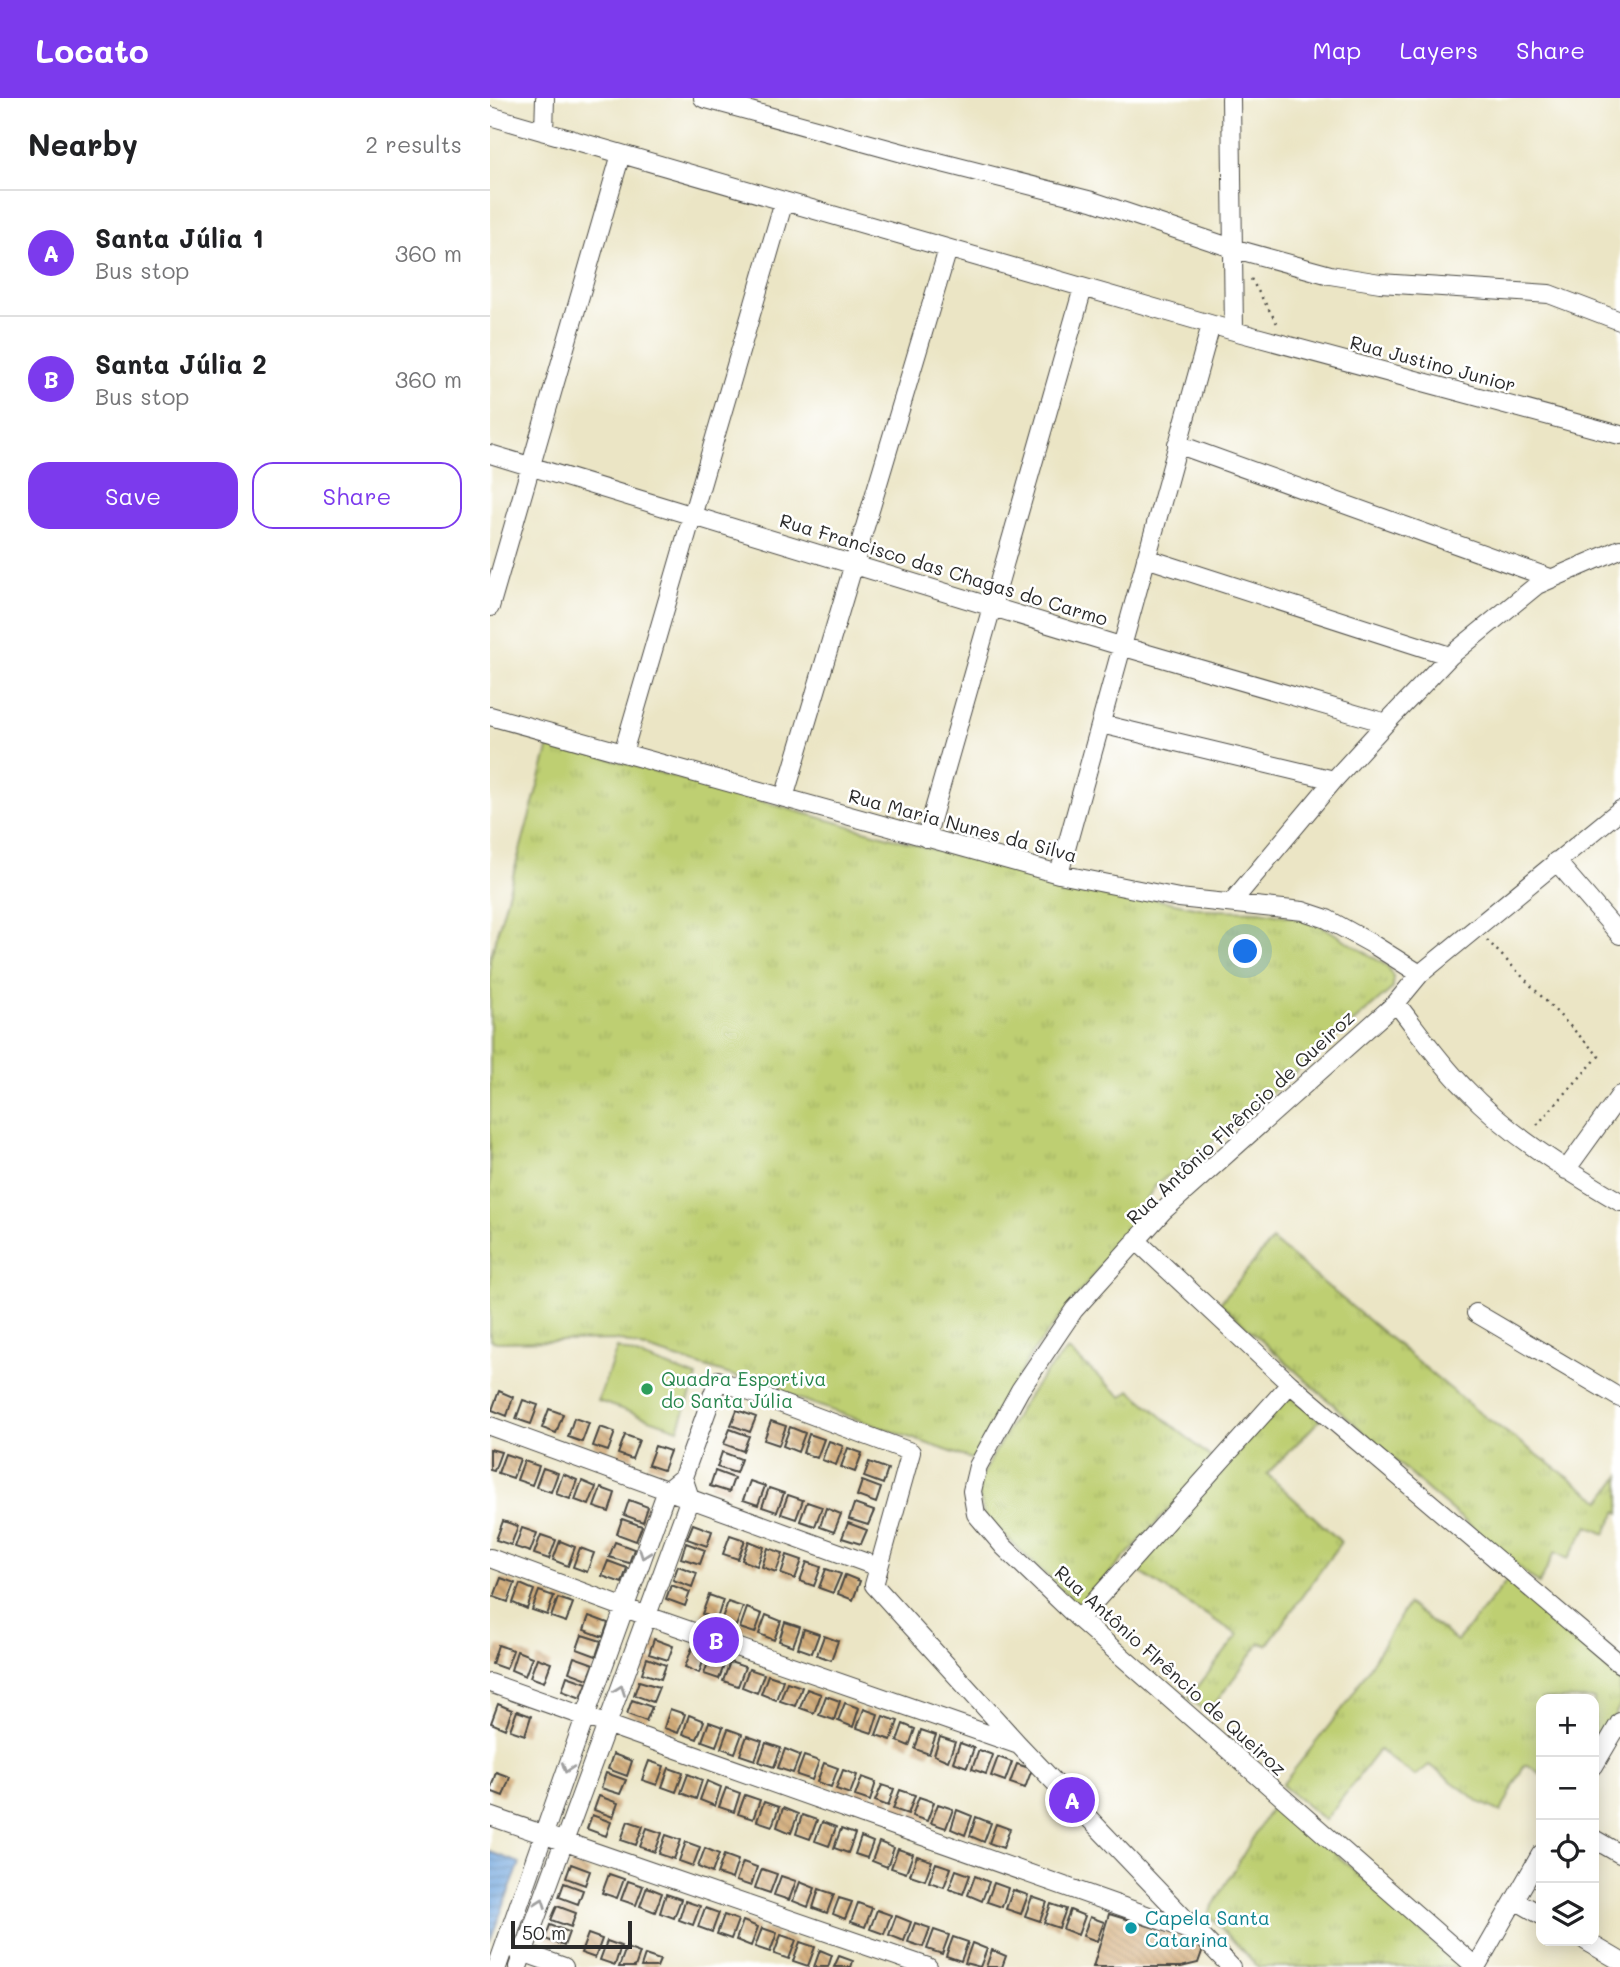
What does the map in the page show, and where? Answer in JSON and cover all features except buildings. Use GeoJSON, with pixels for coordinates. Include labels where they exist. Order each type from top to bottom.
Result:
{"type":"FeatureCollection","features":[{"type":"Feature","properties":{"kind":"street"},"geometry":{"type":"LineString","coordinates":[[544,132],[545,98]]}},
{"type":"Feature","properties":{"kind":"street"},"geometry":{"type":"LineString","coordinates":[[703,98],[1092,201],[1232,248],[1330,275],[1380,283],[1549,295],[1620,321]]}},
{"type":"Feature","properties":{"kind":"street"},"geometry":{"type":"LineString","coordinates":[[1231,98],[1234,331]]}},
{"type":"Feature","properties":{"kind":"street","name":"Rua Justino Junior"},"geometry":{"type":"LineString","coordinates":[[490,116],[1211,325],[1620,435]]}},
{"type":"Feature","properties":{"kind":"street"},"geometry":{"type":"LineString","coordinates":[[490,607],[621,154]]}},
{"type":"Feature","properties":{"kind":"street"},"geometry":{"type":"LineString","coordinates":[[623,753],[784,201]]}},
{"type":"Feature","properties":{"kind":"street"},"geometry":{"type":"LineString","coordinates":[[784,797],[948,249]]}},
{"type":"Feature","properties":{"kind":"street"},"geometry":{"type":"LineString","coordinates":[[926,838],[1083,288]]}},
{"type":"Feature","properties":{"kind":"street"},"geometry":{"type":"LineString","coordinates":[[1059,874],[1211,325]]}},
{"type":"Feature","properties":{"kind":"street"},"geometry":{"type":"LineString","coordinates":[[1177,444],[1550,578]]}},
{"type":"Feature","properties":{"kind":"street","name":"Rua Francisco das Chagas do Carmo"},"geometry":{"type":"LineString","coordinates":[[490,454],[1386,723]]}},
{"type":"Feature","properties":{"kind":"street"},"geometry":{"type":"LineString","coordinates":[[1231,903],[1334,780],[1450,656],[1537,585],[1620,549]]}},
{"type":"Feature","properties":{"kind":"street"},"geometry":{"type":"LineString","coordinates":[[1146,558],[1450,656]]}},
{"type":"Feature","properties":{"kind":"street","name":"Rua Maria Nunes da Silva"},"geometry":{"type":"LineString","coordinates":[[490,716],[1059,874],[1179,898],[1287,908],[1327,919],[1420,974]]}},
{"type":"Feature","properties":{"kind":"street"},"geometry":{"type":"LineString","coordinates":[[1101,724],[1334,780]]}},
{"type":"Feature","properties":{"kind":"street","name":"Rua Antônio Flrêncio de Queiroz"},"geometry":{"type":"LineString","coordinates":[[1476,1967],[1079,1619],[1004,1547],[976,1514],[972,1491],[978,1466],[1020,1390],[1074,1310],[1163,1211],[1396,1003],[1420,974],[1620,810]]}},
{"type":"Feature","properties":{"kind":"street"},"geometry":{"type":"LineString","coordinates":[[1556,861],[1620,935]]}},
{"type":"Feature","properties":{"kind":"street"},"geometry":{"type":"LineString","coordinates":[[1396,1003],[1462,1086],[1499,1121],[1566,1170],[1620,1202]]}},
{"type":"Feature","properties":{"kind":"street"},"geometry":{"type":"LineString","coordinates":[[1566,1170],[1620,1095]]}},
{"type":"Feature","properties":{"kind":"street"},"geometry":{"type":"LineString","coordinates":[[1136,1240],[1290,1384],[1620,1664]]}},
{"type":"Feature","properties":{"kind":"street"},"geometry":{"type":"LineString","coordinates":[[1476,1313],[1620,1398]]}},
{"type":"Feature","properties":{"kind":"street"},"geometry":{"type":"LineString","coordinates":[[497,1967],[667,1490],[683,1478],[718,1380],[911,1452],[874,1585],[1019,1745],[1231,1967]]}},
{"type":"Feature","properties":{"kind":"street"},"geometry":{"type":"LineString","coordinates":[[1079,1619],[1290,1384]]}},
{"type":"Feature","properties":{"kind":"street"},"geometry":{"type":"LineString","coordinates":[[490,1426],[878,1567]]}},
{"type":"Feature","properties":{"kind":"street"},"geometry":{"type":"LineString","coordinates":[[520,1960],[690,1498],[683,1478]]}},
{"type":"Feature","properties":{"kind":"street"},"geometry":{"type":"LineString","coordinates":[[490,1558],[646,1616],[1019,1745]]}},
{"type":"Feature","properties":{"kind":"street"},"geometry":{"type":"LineString","coordinates":[[490,1683],[1200,1934]]}},
{"type":"Feature","properties":{"kind":"street"},"geometry":{"type":"LineString","coordinates":[[1599,1759],[1617,1733]]}},
{"type":"Feature","properties":{"kind":"street"},"geometry":{"type":"LineString","coordinates":[[490,1816],[928,1967]]}},
{"type":"Feature","properties":{"kind":"street"},"geometry":{"type":"LineString","coordinates":[[1599,1842],[1620,1854]]}},
{"type":"Feature","properties":{"kind":"street"},"geometry":{"type":"LineString","coordinates":[[1476,1967],[1536,1863]]}},
{"type":"Feature","properties":{"kind":"street"},"geometry":{"type":"LineString","coordinates":[[1516,1900],[1536,1912]]}},
{"type":"Feature","properties":{"kind":"street"},"geometry":{"type":"LineString","coordinates":[[505,1946],[520,1960],[564,1967]]}},
{"type":"Feature","properties":{"kind":"street"},"geometry":{"type":"LineString","coordinates":[[1594,1946],[1620,1961]]}},
{"type":"Feature","properties":{"kind":"path"},"geometry":{"type":"LineString","coordinates":[[1232,248],[1270,309],[1289,346]]}},
{"type":"Feature","properties":{"kind":"path"},"geometry":{"type":"LineString","coordinates":[[1475,928],[1599,1056],[1524,1140]]}},
{"type":"Feature","properties":{"kind":"green space"},"geometry":{"type":"Polygon","coordinates":[[[550,742],[996,867],[1209,910],[1260,911],[1314,921],[1387,966],[1393,977],[1393,988],[1233,1126],[1156,1185],[1105,1260],[1032,1353],[995,1415],[974,1460],[737,1377],[619,1340],[490,1340],[490,959],[550,742]]]}},
{"type":"Feature","properties":{"kind":"green space"},"geometry":{"type":"Polygon","coordinates":[[[1272,1240],[1477,1411],[1601,1501],[1620,1476],[1620,1513],[1617,1511],[1605,1534],[1588,1526],[1568,1559],[1555,1552],[1539,1584],[1428,1490],[1220,1303],[1272,1240]]]}},
{"type":"Feature","properties":{"kind":"green space","name":"Quadra Esportiva do Santa Júlia"},"geometry":{"type":"Polygon","coordinates":[[[617,1348],[697,1377],[678,1429],[598,1401],[617,1348]]]}},
{"type":"Feature","properties":{"kind":"green space"},"geometry":{"type":"Polygon","coordinates":[[[1068,1350],[1122,1397],[1130,1390],[1214,1460],[1082,1604],[1074,1602],[984,1516],[978,1489],[981,1478],[1019,1410],[1041,1378],[1068,1350]]]}},
{"type":"Feature","properties":{"kind":"green space"},"geometry":{"type":"Polygon","coordinates":[[[1290,1392],[1320,1420],[1267,1474],[1341,1542],[1267,1645],[1260,1643],[1208,1713],[1189,1698],[1238,1635],[1136,1570],[1290,1392]]]}},
{"type":"Feature","properties":{"kind":"green space"},"geometry":{"type":"Polygon","coordinates":[[[1509,1578],[1620,1668],[1620,1706],[1599,1744],[1599,1694],[1536,1694],[1536,1771],[1524,1765],[1501,1812],[1481,1803],[1429,1765],[1415,1776],[1379,1750],[1325,1820],[1282,1785],[1347,1703],[1408,1604],[1457,1641],[1509,1578]]]}},
{"type":"Feature","properties":{"kind":"green space"},"geometry":{"type":"Polygon","coordinates":[[[1276,1799],[1460,1967],[1258,1967],[1208,1914],[1276,1799]]]}},
{"type":"Feature","properties":{"kind":"water"},"geometry":{"type":"Polygon","coordinates":[[[490,1852],[520,1863],[490,1941],[490,1852]]]}},
{"type":"Feature","properties":{"kind":"place","name":"Quadra Esportiva do Santa Júlia"},"geometry":{"type":"Point","coordinates":[647,1389]}},
{"type":"Feature","properties":{"kind":"place","name":"Santa Júlia 2"},"geometry":{"type":"Point","coordinates":[716,1640]}},
{"type":"Feature","properties":{"kind":"place","name":"Santa Júlia 1"},"geometry":{"type":"Point","coordinates":[1072,1800]}},
{"type":"Feature","properties":{"kind":"place","name":"Capela Santa Catarina"},"geometry":{"type":"Point","coordinates":[1131,1928]}}]}
